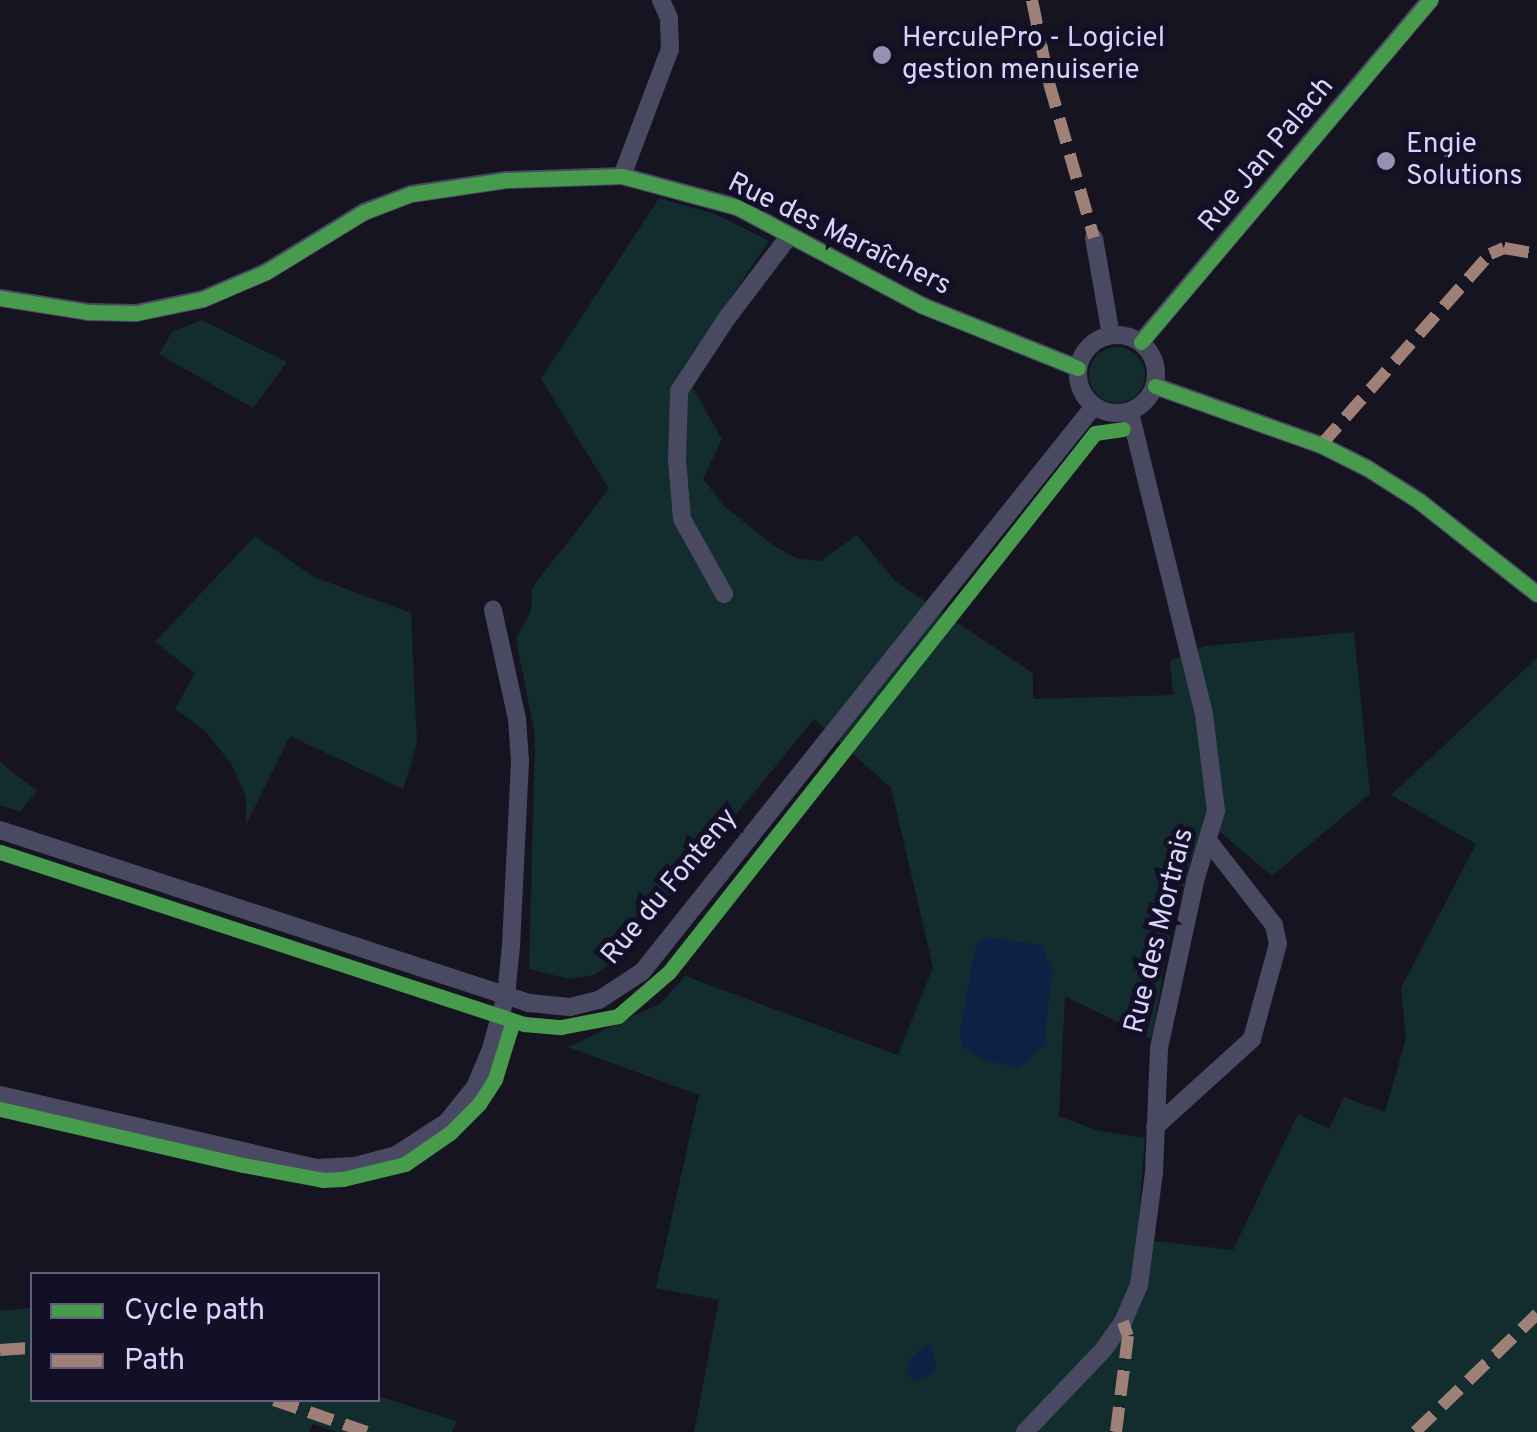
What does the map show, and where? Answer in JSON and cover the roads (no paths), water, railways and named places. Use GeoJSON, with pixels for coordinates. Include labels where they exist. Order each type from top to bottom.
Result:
{"type":"FeatureCollection","features":[{"type":"Feature","properties":{"kind":"street"},"geometry":{"type":"LineString","coordinates":[[622,176],[670,49],[669,18],[661,0]]}},
{"type":"Feature","properties":{"kind":"street","name":"Rue Jan Palach"},"geometry":{"type":"LineString","coordinates":[[1142,342],[1430,0]]}},
{"type":"Feature","properties":{"kind":"street","name":"Rue des Maraîchers"},"geometry":{"type":"LineString","coordinates":[[0,298],[88,312],[136,313],[202,299],[266,272],[364,212],[411,194],[506,180],[622,176],[737,207],[921,305],[1078,368]]}},
{"type":"Feature","properties":{"kind":"street"},"geometry":{"type":"LineString","coordinates":[[724,594],[682,519],[677,460],[679,391],[727,318],[790,236]]}},
{"type":"Feature","properties":{"kind":"street"},"geometry":{"type":"LineString","coordinates":[[1094,238],[1111,336]]}},
{"type":"Feature","properties":{"kind":"street"},"geometry":{"type":"LineString","coordinates":[[1111,336],[1142,342],[1155,364],[1149,397],[1130,412],[1111,414],[1094,406],[1080,390],[1078,368],[1086,350],[1111,336]]}},
{"type":"Feature","properties":{"kind":"street"},"geometry":{"type":"LineString","coordinates":[[1154,386],[1321,445],[1366,468],[1419,501],[1537,594]]}},
{"type":"Feature","properties":{"kind":"street","name":"Rue du Fonteny"},"geometry":{"type":"LineString","coordinates":[[0,830],[506,996],[570,1007],[600,1000],[642,972],[1094,406]]}},
{"type":"Feature","properties":{"kind":"street","name":"Rue des Mortrais"},"geometry":{"type":"LineString","coordinates":[[1025,1432],[1092,1364],[1130,1306],[1138,1285],[1156,1127],[1161,1035],[1195,881],[1210,843],[1216,790],[1204,714],[1130,412]]}},
{"type":"Feature","properties":{"kind":"street"},"geometry":{"type":"LineString","coordinates":[[0,1096],[317,1168],[355,1166],[396,1155],[447,1122],[475,1087],[506,996],[520,761],[516,720],[492,610]]}},
{"type":"Feature","properties":{"kind":"street"},"geometry":{"type":"LineString","coordinates":[[1156,1127],[1252,1039],[1278,944],[1274,925],[1210,843]]}},
{"type":"Feature","properties":{"kind":"water"},"geometry":{"type":"Polygon","coordinates":[[[986,937],[1042,945],[1052,973],[1044,1046],[1018,1068],[981,1059],[963,1047],[960,1032],[976,945],[986,937]]]}},
{"type":"Feature","properties":{"kind":"water"},"geometry":{"type":"Polygon","coordinates":[[[930,1343],[936,1366],[932,1375],[912,1381],[907,1369],[911,1357],[930,1343]]]}},
{"type":"Feature","properties":{"kind":"place","name":"HerculePro - Logiciel gestion menuiserie"},"geometry":{"type":"Point","coordinates":[882,55]}},
{"type":"Feature","properties":{"kind":"place","name":"Engie Solutions"},"geometry":{"type":"Point","coordinates":[1386,161]}}]}
